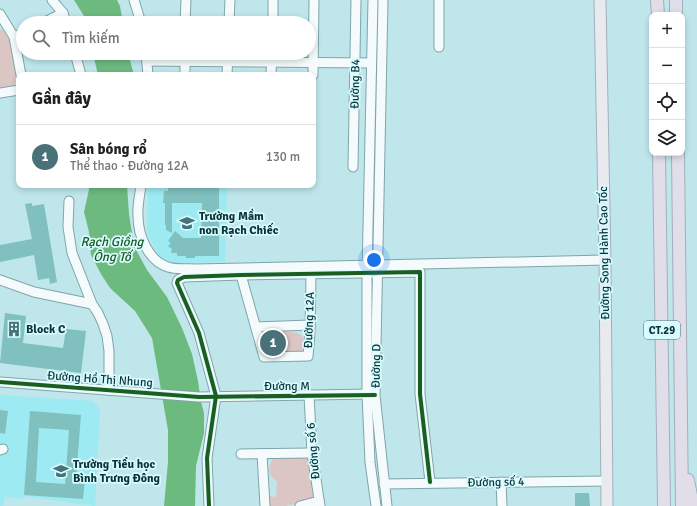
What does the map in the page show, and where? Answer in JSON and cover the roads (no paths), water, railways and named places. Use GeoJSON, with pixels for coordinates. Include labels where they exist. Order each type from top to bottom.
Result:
{"type":"FeatureCollection","features":[{"type":"Feature","properties":{"kind":"highway"},"geometry":{"type":"LineString","coordinates":[[658,0],[658,12]]}},
{"type":"Feature","properties":{"kind":"highway"},"geometry":{"type":"LineString","coordinates":[[676,0],[676,12]]}},
{"type":"Feature","properties":{"kind":"highway","name":"CT.29"},"geometry":{"type":"LineString","coordinates":[[659,156],[664,506]]}},
{"type":"Feature","properties":{"kind":"highway","name":"CT.29"},"geometry":{"type":"LineString","coordinates":[[678,156],[682,506]]}},
{"type":"Feature","properties":{"kind":"highway"},"geometry":{"type":"LineString","coordinates":[[681,418],[684,454],[693,506]]}},
{"type":"Feature","properties":{"kind":"main road","name":"Đường Song Hành Cao Tốc"},"geometry":{"type":"LineString","coordinates":[[600,0],[605,260],[607,506]]}},
{"type":"Feature","properties":{"kind":"street"},"geometry":{"type":"LineString","coordinates":[[52,0],[64,16]]}},
{"type":"Feature","properties":{"kind":"street"},"geometry":{"type":"LineString","coordinates":[[134,0],[139,16]]}},
{"type":"Feature","properties":{"kind":"street"},"geometry":{"type":"LineString","coordinates":[[185,16],[186,0]]}},
{"type":"Feature","properties":{"kind":"street"},"geometry":{"type":"LineString","coordinates":[[229,16],[230,0]]}},
{"type":"Feature","properties":{"kind":"street"},"geometry":{"type":"LineString","coordinates":[[273,0],[273,16]]}},
{"type":"Feature","properties":{"kind":"street"},"geometry":{"type":"LineString","coordinates":[[314,0],[314,16]]}},
{"type":"Feature","properties":{"kind":"street","name":"Đường B4"},"geometry":{"type":"LineString","coordinates":[[353,167],[356,0]]}},
{"type":"Feature","properties":{"kind":"street","name":"Đường D"},"geometry":{"type":"LineString","coordinates":[[373,0],[367,269],[371,394],[387,506]]}},
{"type":"Feature","properties":{"kind":"street","name":"Đường D"},"geometry":{"type":"LineString","coordinates":[[376,506],[370,462],[371,394],[378,269],[383,0]]}},
{"type":"Feature","properties":{"kind":"street"},"geometry":{"type":"LineString","coordinates":[[439,0],[439,47]]}},
{"type":"Feature","properties":{"kind":"street"},"geometry":{"type":"LineString","coordinates":[[57,16],[63,13]]}},
{"type":"Feature","properties":{"kind":"street"},"geometry":{"type":"LineString","coordinates":[[0,14],[14,37],[16,48]]}},
{"type":"Feature","properties":{"kind":"street"},"geometry":{"type":"LineString","coordinates":[[18,60],[20,72]]}},
{"type":"Feature","properties":{"kind":"street"},"geometry":{"type":"LineString","coordinates":[[77,60],[80,72]]}},
{"type":"Feature","properties":{"kind":"street"},"geometry":{"type":"LineString","coordinates":[[146,60],[148,72]]}},
{"type":"Feature","properties":{"kind":"street"},"geometry":{"type":"LineString","coordinates":[[185,60],[185,72]]}},
{"type":"Feature","properties":{"kind":"street"},"geometry":{"type":"LineString","coordinates":[[227,72],[228,60]]}},
{"type":"Feature","properties":{"kind":"street"},"geometry":{"type":"LineString","coordinates":[[271,72],[272,60]]}},
{"type":"Feature","properties":{"kind":"street"},"geometry":{"type":"LineString","coordinates":[[288,60],[313,63],[371,63]]}},
{"type":"Feature","properties":{"kind":"street"},"geometry":{"type":"LineString","coordinates":[[313,60],[313,72]]}},
{"type":"Feature","properties":{"kind":"street"},"geometry":{"type":"LineString","coordinates":[[0,93],[16,90]]}},
{"type":"Feature","properties":{"kind":"street"},"geometry":{"type":"LineString","coordinates":[[141,188],[138,217],[140,232],[145,245],[152,256],[160,263],[168,267],[196,269],[378,269],[605,260]]}},
{"type":"Feature","properties":{"kind":"street"},"geometry":{"type":"LineString","coordinates":[[69,201],[68,227],[72,253],[92,304],[107,336],[109,351],[109,390]]}},
{"type":"Feature","properties":{"kind":"street"},"geometry":{"type":"LineString","coordinates":[[209,506],[207,458],[216,396],[199,333],[177,283],[178,280],[184,277],[311,274],[367,269]]}},
{"type":"Feature","properties":{"kind":"street"},"geometry":{"type":"LineString","coordinates":[[378,269],[420,272],[420,394],[430,482]]}},
{"type":"Feature","properties":{"kind":"street","name":"Đường 12A"},"geometry":{"type":"LineString","coordinates":[[241,275],[264,357],[308,356],[311,274]]}},
{"type":"Feature","properties":{"kind":"street"},"geometry":{"type":"LineString","coordinates":[[0,280],[34,294]]}},
{"type":"Feature","properties":{"kind":"street"},"geometry":{"type":"LineString","coordinates":[[0,285],[66,304],[92,304]]}},
{"type":"Feature","properties":{"kind":"street"},"geometry":{"type":"LineString","coordinates":[[256,327],[310,325]]}},
{"type":"Feature","properties":{"kind":"street","name":"Đường Hồ Thị Nhung"},"geometry":{"type":"LineString","coordinates":[[0,382],[199,397]]}},
{"type":"Feature","properties":{"kind":"street","name":"Đường M"},"geometry":{"type":"LineString","coordinates":[[199,397],[371,394]]}},
{"type":"Feature","properties":{"kind":"street","name":"Đường số 6"},"geometry":{"type":"LineString","coordinates":[[309,396],[312,453],[319,503]]}},
{"type":"Feature","properties":{"kind":"street"},"geometry":{"type":"LineString","coordinates":[[242,454],[312,453]]}},
{"type":"Feature","properties":{"kind":"street"},"geometry":{"type":"LineString","coordinates":[[262,454],[265,506]]}},
{"type":"Feature","properties":{"kind":"street","name":"Đường số 4"},"geometry":{"type":"LineString","coordinates":[[384,484],[607,480]]}},
{"type":"Feature","properties":{"kind":"street"},"geometry":{"type":"LineString","coordinates":[[501,482],[502,506]]}},
{"type":"Feature","properties":{"kind":"street"},"geometry":{"type":"LineString","coordinates":[[300,506],[319,503]]}},
{"type":"Feature","properties":{"kind":"water"},"geometry":{"type":"Polygon","coordinates":[[[74,0],[117,0],[122,16],[84,16],[74,0]]]}},
{"type":"Feature","properties":{"kind":"water"},"geometry":{"type":"Polygon","coordinates":[[[95,60],[130,60],[133,72],[97,72],[95,60]]]}},
{"type":"Feature","properties":{"kind":"water","name":"Rạch Giồng Ông Tố"},"geometry":{"type":"Polygon","coordinates":[[[89,188],[127,188],[129,214],[134,246],[147,270],[167,297],[182,328],[192,354],[204,413],[204,433],[196,466],[195,506],[164,506],[168,462],[168,430],[152,338],[135,311],[110,288],[101,274],[91,255],[89,232],[84,212],[89,188]]]}},
{"type":"Feature","properties":{"kind":"place","name":"Trường Mầm non Rạch Chiếc"},"geometry":{"type":"Point","coordinates":[187,223]}},
{"type":"Feature","properties":{"kind":"place","name":"Block C"},"geometry":{"type":"Point","coordinates":[14,329]}},
{"type":"Feature","properties":{"kind":"place","name":"Sân bóng rổ"},"geometry":{"type":"Point","coordinates":[273,343]}},
{"type":"Feature","properties":{"kind":"place","name":"Trường Tiểu học Bình Trưng Đông"},"geometry":{"type":"Point","coordinates":[61,471]}}]}
